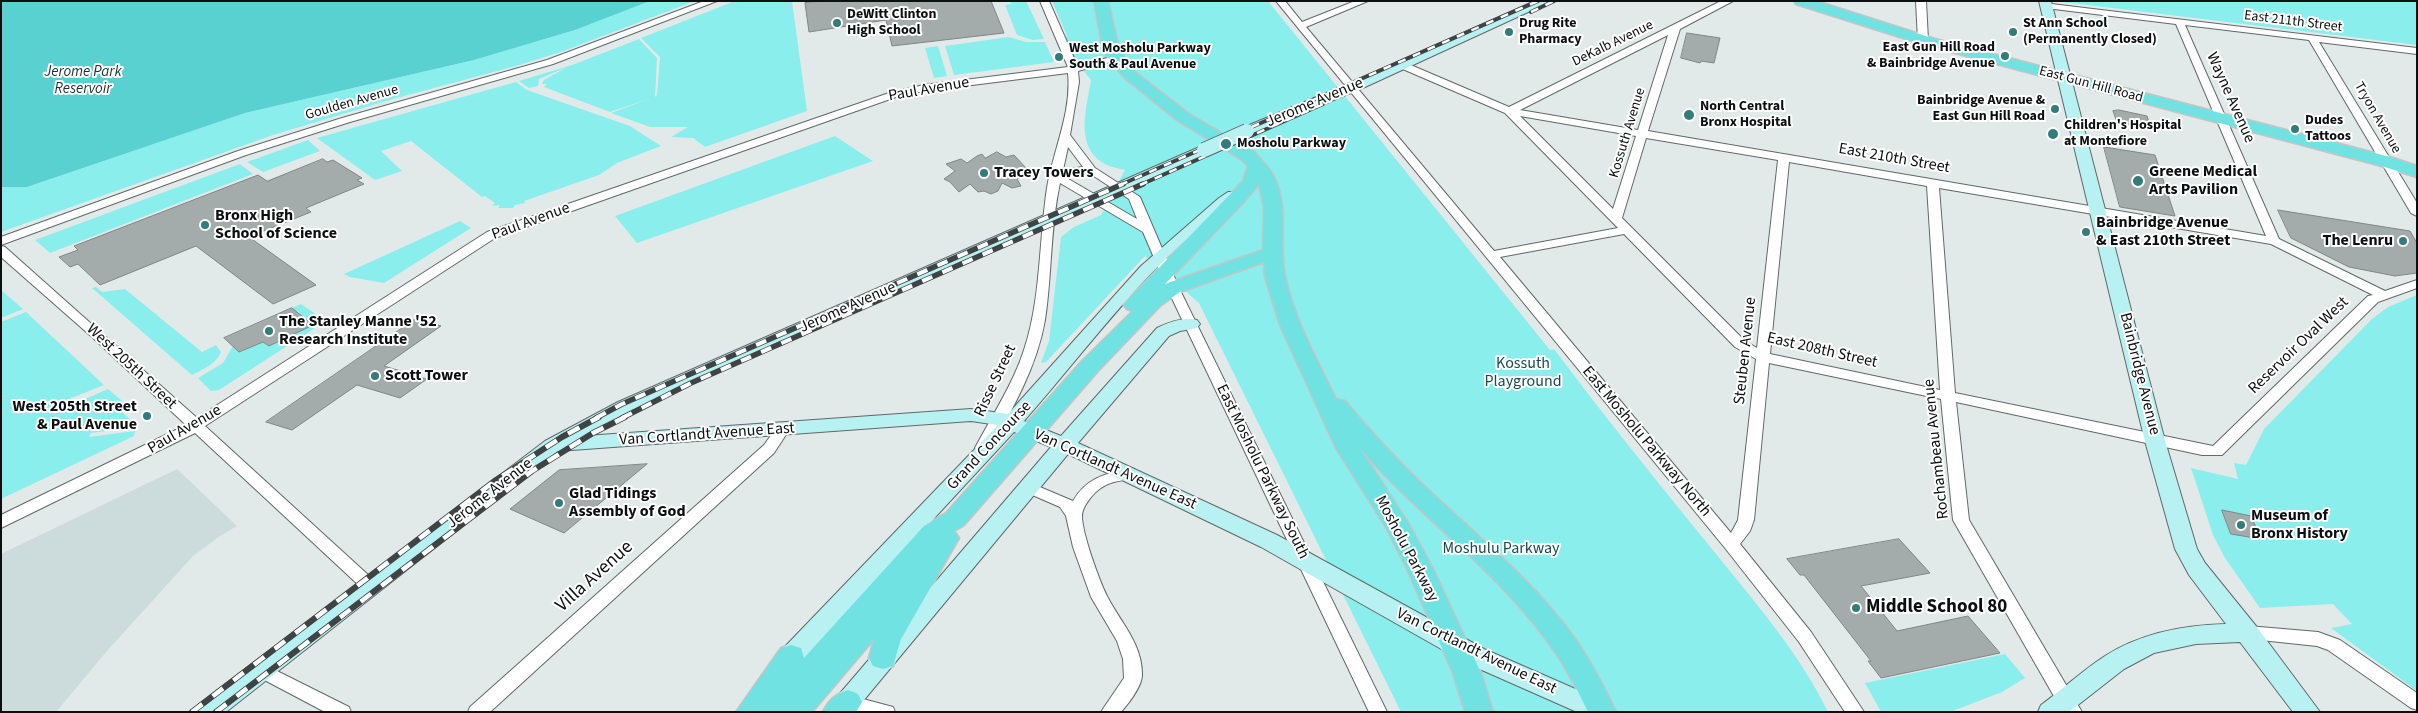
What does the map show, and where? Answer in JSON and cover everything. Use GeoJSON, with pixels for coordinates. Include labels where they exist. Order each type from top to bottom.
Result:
{"type":"FeatureCollection","features":[{"type":"Feature","properties":{"kind":"main road","name":"Mosholu Parkway"},"geometry":{"type":"LineString","coordinates":[[1101,1],[1108,39],[1116,59],[1130,75],[1182,117],[1244,152],[1257,164],[1270,190],[1273,208],[1272,253],[1275,277],[1283,307],[1348,448],[1398,527],[1416,562],[1455,646],[1479,712]]}},
{"type":"Feature","properties":{"kind":"main road","name":"Jerome Avenue"},"geometry":{"type":"LineString","coordinates":[[1402,65],[1546,1]]}},
{"type":"Feature","properties":{"kind":"main road","name":"East Gun Hill Road"},"geometry":{"type":"LineString","coordinates":[[1801,1],[1923,40],[2384,161],[2417,172]]}},
{"type":"Feature","properties":{"kind":"main road","name":"Bainbridge Avenue"},"geometry":{"type":"LineString","coordinates":[[2045,3],[2155,441],[2186,549],[2197,569],[2308,712]]}},
{"type":"Feature","properties":{"kind":"main road","name":"Jerome Avenue"},"geometry":{"type":"LineString","coordinates":[[1095,200],[1247,131]]}},
{"type":"Feature","properties":{"kind":"main road","name":"East Gun Hill Road"},"geometry":{"type":"LineString","coordinates":[[2384,161],[2399,161],[2417,166]]}},
{"type":"Feature","properties":{"kind":"main road","name":"Grand Concourse"},"geometry":{"type":"LineString","coordinates":[[1014,424],[1090,366],[1100,342],[1246,188],[1253,177],[1257,164]]}},
{"type":"Feature","properties":{"kind":"main road","name":"Jerome Avenue"},"geometry":{"type":"LineString","coordinates":[[207,712],[552,446],[625,406],[1050,220]]}},
{"type":"Feature","properties":{"kind":"main road","name":"Grand Concourse"},"geometry":{"type":"LineString","coordinates":[[795,712],[951,528],[1014,424],[1094,326],[1166,271],[1272,253]]}},
{"type":"Feature","properties":{"kind":"main road","name":"Mosholu Parkway"},"geometry":{"type":"LineString","coordinates":[[1323,391],[1397,474],[1471,542],[1545,620],[1582,671],[1602,712]]}},
{"type":"Feature","properties":{"kind":"main road","name":"Van Cortlandt Avenue East"},"geometry":{"type":"LineString","coordinates":[[552,446],[971,415],[1014,424]]}},
{"type":"Feature","properties":{"kind":"main road"},"geometry":{"type":"LineString","coordinates":[[883,658],[1065,446]]}},
{"type":"Feature","properties":{"kind":"main road","name":"Grand Concourse"},"geometry":{"type":"LineString","coordinates":[[772,712],[933,532],[951,528]]}},
{"type":"Feature","properties":{"kind":"main road"},"geometry":{"type":"LineString","coordinates":[[883,658],[888,638],[951,528]]}},
{"type":"Feature","properties":{"kind":"main road","name":"Van Cortlandt Avenue East"},"geometry":{"type":"LineString","coordinates":[[1306,562],[1455,646],[1602,712]]}},
{"type":"Feature","properties":{"kind":"main road"},"geometry":{"type":"LineString","coordinates":[[2063,708],[2117,661],[2154,644],[2206,633],[2248,633]]}},
{"type":"Feature","properties":{"kind":"main road","name":"Grand Concourse"},"geometry":{"type":"LineString","coordinates":[[740,712],[791,656]]}},
{"type":"Feature","properties":{"kind":"main road"},"geometry":{"type":"LineString","coordinates":[[750,712],[791,656]]}},
{"type":"Feature","properties":{"kind":"street","name":"Goulden Avenue"},"geometry":{"type":"LineString","coordinates":[[1,242],[269,144],[550,62],[713,1]]}},
{"type":"Feature","properties":{"kind":"street","name":"Risse Street"},"geometry":{"type":"LineString","coordinates":[[1014,424],[1025,367],[1038,320],[1055,176],[1066,137],[1074,82],[1071,70],[1072,62],[1044,1]]}},
{"type":"Feature","properties":{"kind":"street","name":"East Mosholu Parkway North"},"geometry":{"type":"LineString","coordinates":[[1280,1],[1731,544],[1805,637],[1855,712]]}},
{"type":"Feature","properties":{"kind":"street"},"geometry":{"type":"LineString","coordinates":[[1300,26],[1364,1]]}},
{"type":"Feature","properties":{"kind":"street","name":"DeKalb Avenue"},"geometry":{"type":"LineString","coordinates":[[1509,111],[1729,1]]}},
{"type":"Feature","properties":{"kind":"street"},"geometry":{"type":"LineString","coordinates":[[1920,1],[1923,40]]}},
{"type":"Feature","properties":{"kind":"street","name":"East 211th Street"},"geometry":{"type":"LineString","coordinates":[[2045,3],[2417,51]]}},
{"type":"Feature","properties":{"kind":"street","name":"Wayne Avenue"},"geometry":{"type":"LineString","coordinates":[[2179,21],[2274,241]]}},
{"type":"Feature","properties":{"kind":"street","name":"Kossuth Avenue"},"geometry":{"type":"LineString","coordinates":[[1615,220],[1644,133],[1675,29]]}},
{"type":"Feature","properties":{"kind":"street","name":"Tryon Avenue"},"geometry":{"type":"LineString","coordinates":[[2312,38],[2384,161],[2417,213]]}},
{"type":"Feature","properties":{"kind":"street"},"geometry":{"type":"LineString","coordinates":[[1648,42],[1663,49],[1668,54]]}},
{"type":"Feature","properties":{"kind":"street","name":"Paul Avenue"},"geometry":{"type":"LineString","coordinates":[[1,522],[151,450],[195,426],[491,235],[893,94],[924,88],[1071,70],[1116,59]]}},
{"type":"Feature","properties":{"kind":"street","name":"Jerome Avenue"},"geometry":{"type":"LineString","coordinates":[[1247,131],[1402,65]]}},
{"type":"Feature","properties":{"kind":"street","name":"East 208th Street"},"geometry":{"type":"LineString","coordinates":[[1402,65],[1509,111],[1740,344],[1763,357],[2155,441],[2216,451]]}},
{"type":"Feature","properties":{"kind":"street","name":"East 210th Street"},"geometry":{"type":"LineString","coordinates":[[1509,111],[2274,241]]}},
{"type":"Feature","properties":{"kind":"street"},"geometry":{"type":"LineString","coordinates":[[1066,137],[1091,170]]}},
{"type":"Feature","properties":{"kind":"street","name":"Steuben Avenue"},"geometry":{"type":"LineString","coordinates":[[1731,544],[1742,531],[1746,520],[1784,157]]}},
{"type":"Feature","properties":{"kind":"street"},"geometry":{"type":"LineString","coordinates":[[1055,176],[1076,170],[1091,170]]}},
{"type":"Feature","properties":{"kind":"street","name":"East Mosholu Parkway South"},"geometry":{"type":"LineString","coordinates":[[1091,170],[1134,197],[1191,324],[1378,712]]}},
{"type":"Feature","properties":{"kind":"street"},"geometry":{"type":"LineString","coordinates":[[1055,176],[1150,231]]}},
{"type":"Feature","properties":{"kind":"street","name":"Rochambeau Avenue"},"geometry":{"type":"LineString","coordinates":[[1933,182],[1948,396],[1961,520],[2063,708]]}},
{"type":"Feature","properties":{"kind":"street","name":"Jerome Avenue"},"geometry":{"type":"LineString","coordinates":[[1050,220],[1095,200]]}},
{"type":"Feature","properties":{"kind":"street"},"geometry":{"type":"LineString","coordinates":[[1492,255],[1625,230]]}},
{"type":"Feature","properties":{"kind":"street"},"geometry":{"type":"LineString","coordinates":[[2274,241],[2383,295]]}},
{"type":"Feature","properties":{"kind":"street","name":"West 205th Street"},"geometry":{"type":"LineString","coordinates":[[1,250],[104,341],[371,587]]}},
{"type":"Feature","properties":{"kind":"street","name":"Reservoir Oval West"},"geometry":{"type":"LineString","coordinates":[[2216,451],[2374,299],[2417,284]]}},
{"type":"Feature","properties":{"kind":"street"},"geometry":{"type":"LineString","coordinates":[[1065,446],[1163,332],[1176,326],[1191,324]]}},
{"type":"Feature","properties":{"kind":"street","name":"Van Cortlandt Avenue East"},"geometry":{"type":"LineString","coordinates":[[1014,424],[1128,474],[1269,541],[1306,562]]}},
{"type":"Feature","properties":{"kind":"street","name":"Grand Concourse"},"geometry":{"type":"LineString","coordinates":[[791,656],[973,464],[1014,424]]}},
{"type":"Feature","properties":{"kind":"street","name":"Villa Avenue"},"geometry":{"type":"LineString","coordinates":[[477,712],[769,450],[782,430]]}},
{"type":"Feature","properties":{"kind":"street"},"geometry":{"type":"LineString","coordinates":[[1074,515],[1083,495],[1093,484],[1104,478],[1128,474]]}},
{"type":"Feature","properties":{"kind":"street"},"geometry":{"type":"LineString","coordinates":[[1028,487],[1066,503],[1074,515],[1081,547],[1099,597],[1124,640],[1132,659],[1132,678],[1122,698],[1110,712]]}},
{"type":"Feature","properties":{"kind":"street"},"geometry":{"type":"LineString","coordinates":[[2248,633],[2311,638],[2334,645],[2417,703]]}},
{"type":"Feature","properties":{"kind":"street"},"geometry":{"type":"LineString","coordinates":[[841,708],[883,658]]}},
{"type":"Feature","properties":{"kind":"street"},"geometry":{"type":"LineString","coordinates":[[261,670],[342,712]]}},
{"type":"Feature","properties":{"kind":"street"},"geometry":{"type":"LineString","coordinates":[[841,708],[886,712]]}},
{"type":"Feature","properties":{"kind":"shaded area"},"geometry":{"type":"Polygon","coordinates":[[[177,469],[237,526],[193,556],[107,651],[56,712],[1,712],[1,554],[177,469]]]}},
{"type":"Feature","properties":{"kind":"green space"},"geometry":{"type":"Polygon","coordinates":[[[650,1],[695,1],[561,52],[273,135],[1,232],[1,187],[27,187],[245,113],[474,60],[575,30],[650,1]]]}},
{"type":"Feature","properties":{"kind":"green space"},"geometry":{"type":"Polygon","coordinates":[[[735,1],[792,1],[807,111],[705,147],[693,138],[671,137],[688,127],[650,127],[611,113],[648,99],[610,112],[544,87],[547,84],[542,84],[544,80],[567,67],[539,79],[538,86],[529,88],[519,81],[572,65],[639,39],[657,58],[655,97],[657,95],[660,57],[641,38],[735,1]]]}},
{"type":"Feature","properties":{"kind":"green space"},"geometry":{"type":"Polygon","coordinates":[[[1010,1],[1026,1],[1044,39],[1033,40],[1017,35],[1005,5],[1011,4],[1010,1]]]}},
{"type":"Feature","properties":{"kind":"green space","name":"Moshulu Parkway"},"geometry":{"type":"Polygon","coordinates":[[[1052,1],[1268,1],[1550,350],[1554,349],[1632,450],[1759,607],[1803,668],[1828,712],[1401,712],[1199,303],[1145,256],[1046,362],[1041,363],[1049,341],[1061,237],[1074,227],[1101,215],[1125,170],[1103,163],[1088,146],[1085,136],[1085,113],[1091,80],[1075,60],[1065,39],[1067,36],[1052,1]]]}},
{"type":"Feature","properties":{"kind":"green space"},"geometry":{"type":"Polygon","coordinates":[[[2417,1],[2417,45],[2063,2],[2417,1]]]}},
{"type":"Feature","properties":{"kind":"green space"},"geometry":{"type":"Polygon","coordinates":[[[1009,37],[1026,42],[1045,42],[1054,62],[954,75],[945,46],[1009,37]]]}},
{"type":"Feature","properties":{"kind":"green space"},"geometry":{"type":"Polygon","coordinates":[[[938,46],[947,76],[934,78],[925,48],[938,46]]]}},
{"type":"Feature","properties":{"kind":"green space"},"geometry":{"type":"Polygon","coordinates":[[[516,82],[527,90],[630,126],[661,146],[617,163],[599,175],[524,201],[525,203],[515,205],[513,208],[498,208],[500,205],[492,206],[495,203],[485,196],[482,197],[411,141],[381,151],[402,171],[375,180],[317,138],[516,82]]]}},
{"type":"Feature","properties":{"kind":"green space"},"geometry":{"type":"Polygon","coordinates":[[[835,136],[873,161],[637,243],[615,216],[835,136]]]}},
{"type":"Feature","properties":{"kind":"green space"},"geometry":{"type":"Polygon","coordinates":[[[308,140],[320,151],[263,172],[247,162],[308,140]]]}},
{"type":"Feature","properties":{"kind":"green space"},"geometry":{"type":"Polygon","coordinates":[[[240,164],[253,174],[50,253],[35,240],[240,164]]]}},
{"type":"Feature","properties":{"kind":"green space"},"geometry":{"type":"Polygon","coordinates":[[[460,221],[471,228],[384,283],[350,277],[344,274],[460,221]]]}},
{"type":"Feature","properties":{"kind":"green space"},"geometry":{"type":"Polygon","coordinates":[[[96,287],[102,292],[125,289],[202,352],[216,345],[221,352],[219,356],[209,366],[192,375],[92,288],[96,287]]]}},
{"type":"Feature","properties":{"kind":"green space"},"geometry":{"type":"Polygon","coordinates":[[[1,290],[23,309],[1,318],[1,290]]]}},
{"type":"Feature","properties":{"kind":"green space"},"geometry":{"type":"Polygon","coordinates":[[[2417,295],[2417,691],[2331,628],[2352,624],[2333,604],[2260,608],[2225,558],[2213,535],[2191,468],[2238,479],[2234,463],[2246,465],[2264,429],[2372,319],[2388,307],[2417,295]]]}},
{"type":"Feature","properties":{"kind":"green space"},"geometry":{"type":"Polygon","coordinates":[[[301,304],[326,321],[219,390],[211,391],[198,378],[223,363],[233,346],[239,352],[263,342],[269,346],[312,325],[297,311],[276,321],[270,317],[301,304]]]}},
{"type":"Feature","properties":{"kind":"green space"},"geometry":{"type":"Polygon","coordinates":[[[26,312],[104,385],[69,399],[74,404],[108,389],[127,405],[119,409],[138,427],[91,433],[89,437],[135,431],[134,436],[1,499],[1,322],[26,312]]]}},
{"type":"Feature","properties":{"kind":"green space"},"geometry":{"type":"Polygon","coordinates":[[[2005,654],[2025,678],[2002,692],[1950,712],[1881,712],[1865,683],[2005,654]]]}},
{"type":"Feature","properties":{"kind":"water","name":"Jerome Park Reservoir"},"geometry":{"type":"Polygon","coordinates":[[[1,1],[650,1],[575,30],[474,60],[245,113],[27,187],[1,187],[1,1]]]}},
{"type":"Feature","properties":{"kind":"building","name":"DeWitt Clinton High School"},"geometry":{"type":"Polygon","coordinates":[[[825,1],[991,1],[1004,33],[892,46],[886,20],[809,32],[805,3],[825,1]]]}},
{"type":"Feature","properties":{"kind":"building"},"geometry":{"type":"Polygon","coordinates":[[[1687,33],[1720,38],[1714,63],[1701,61],[1700,63],[1681,58],[1687,33]]]}},
{"type":"Feature","properties":{"kind":"building"},"geometry":{"type":"Polygon","coordinates":[[[2119,110],[2147,116],[2151,128],[2117,122],[2113,111],[2119,110]]]}},
{"type":"Feature","properties":{"kind":"building","name":"Greene Medical Arts Pavilion"},"geometry":{"type":"Polygon","coordinates":[[[2104,147],[2155,155],[2175,216],[2120,207],[2104,147]]]}},
{"type":"Feature","properties":{"kind":"building","name":"Tracey Towers"},"geometry":{"type":"Polygon","coordinates":[[[997,152],[1006,157],[1014,155],[1026,168],[1023,176],[1017,179],[1021,186],[1012,188],[1002,183],[998,191],[991,194],[984,191],[978,192],[970,184],[959,192],[950,182],[944,179],[955,171],[946,164],[961,159],[967,163],[982,154],[985,158],[997,152]]]}},
{"type":"Feature","properties":{"kind":"building","name":"Bronx High School of Science"},"geometry":{"type":"Polygon","coordinates":[[[323,159],[327,162],[333,160],[362,178],[357,180],[364,184],[306,208],[311,212],[249,237],[316,285],[273,304],[196,246],[100,285],[78,264],[70,267],[59,257],[78,250],[74,246],[258,175],[267,181],[323,159]]]}},
{"type":"Feature","properties":{"kind":"building","name":"The Lenru"},"geometry":{"type":"Polygon","coordinates":[[[2278,210],[2410,231],[2417,243],[2417,273],[2395,276],[2349,267],[2291,238],[2278,210]]]}},
{"type":"Feature","properties":{"kind":"building","name":"The Stanley Manne '52 Research Institute"},"geometry":{"type":"Polygon","coordinates":[[[292,308],[313,325],[269,346],[263,342],[239,352],[224,338],[292,308]]]}},
{"type":"Feature","properties":{"kind":"building","name":"Scott Tower"},"geometry":{"type":"Polygon","coordinates":[[[417,318],[441,326],[384,366],[427,379],[400,398],[357,385],[292,430],[266,422],[417,318]]]}},
{"type":"Feature","properties":{"kind":"building","name":"Glad Tidings Assembly of God"},"geometry":{"type":"Polygon","coordinates":[[[647,464],[564,533],[510,509],[559,470],[647,464]]]}},
{"type":"Feature","properties":{"kind":"building","name":"Museum of Bronx History"},"geometry":{"type":"Polygon","coordinates":[[[2222,510],[2251,516],[2261,539],[2231,534],[2222,510]]]}},
{"type":"Feature","properties":{"kind":"building","name":"Middle School 80"},"geometry":{"type":"Polygon","coordinates":[[[1899,539],[1930,573],[1861,586],[1897,631],[1968,616],[2000,653],[1881,678],[1868,661],[1871,661],[1804,575],[1800,575],[1787,559],[1899,539]]]}},
{"type":"Feature","properties":{"kind":"railway"},"geometry":{"type":"LineString","coordinates":[[1120,185],[1538,1]]}},
{"type":"Feature","properties":{"kind":"railway"},"geometry":{"type":"LineString","coordinates":[[1531,12],[1554,1]]}},
{"type":"Feature","properties":{"kind":"railway"},"geometry":{"type":"LineString","coordinates":[[1140,185],[1323,104]]}},
{"type":"Feature","properties":{"kind":"railway"},"geometry":{"type":"LineString","coordinates":[[596,418],[622,404],[1123,184]]}},
{"type":"Feature","properties":{"kind":"railway"},"geometry":{"type":"LineString","coordinates":[[622,418],[691,383],[1143,184]]}},
{"type":"Feature","properties":{"kind":"railway"},"geometry":{"type":"LineString","coordinates":[[192,712],[496,480],[562,437],[599,417]]}},
{"type":"Feature","properties":{"kind":"railway"},"geometry":{"type":"LineString","coordinates":[[216,712],[532,471],[593,433],[625,417]]}},
{"type":"Feature","properties":{"kind":"place","name":"DeWitt Clinton High School"},"geometry":{"type":"Point","coordinates":[837,23]}},
{"type":"Feature","properties":{"kind":"place","name":"Drug Rite Pharmacy"},"geometry":{"type":"Point","coordinates":[1509,32]}},
{"type":"Feature","properties":{"kind":"place","name":"St Ann School (Permanently Closed)"},"geometry":{"type":"Point","coordinates":[2013,32]}},
{"type":"Feature","properties":{"kind":"place","name":"East Gun Hill Road & Bainbridge Avenue"},"geometry":{"type":"Point","coordinates":[2005,56]}},
{"type":"Feature","properties":{"kind":"place","name":"West Mosholu Parkway South & Paul Avenue"},"geometry":{"type":"Point","coordinates":[1059,57]}},
{"type":"Feature","properties":{"kind":"place","name":"Bainbridge Avenue & East Gun Hill Road"},"geometry":{"type":"Point","coordinates":[2055,109]}},
{"type":"Feature","properties":{"kind":"place","name":"North Central Bronx Hospital"},"geometry":{"type":"Point","coordinates":[1689,115]}},
{"type":"Feature","properties":{"kind":"place","name":"Dudes Tattoos"},"geometry":{"type":"Point","coordinates":[2295,129]}},
{"type":"Feature","properties":{"kind":"place","name":"Children's Hospital at Montefiore"},"geometry":{"type":"Point","coordinates":[2053,134]}},
{"type":"Feature","properties":{"kind":"place","name":"Mosholu Parkway"},"geometry":{"type":"Point","coordinates":[1226,144]}},
{"type":"Feature","properties":{"kind":"place","name":"Tracey Towers"},"geometry":{"type":"Point","coordinates":[984,173]}},
{"type":"Feature","properties":{"kind":"place","name":"Greene Medical Arts Pavilion"},"geometry":{"type":"Point","coordinates":[2138,181]}},
{"type":"Feature","properties":{"kind":"place","name":"Bronx High School of Science"},"geometry":{"type":"Point","coordinates":[205,225]}},
{"type":"Feature","properties":{"kind":"place","name":"Bainbridge Avenue & East 210th Street"},"geometry":{"type":"Point","coordinates":[2086,232]}},
{"type":"Feature","properties":{"kind":"place","name":"The Lenru"},"geometry":{"type":"Point","coordinates":[2403,241]}},
{"type":"Feature","properties":{"kind":"place","name":"The Stanley Manne '52 Research Institute"},"geometry":{"type":"Point","coordinates":[269,331]}},
{"type":"Feature","properties":{"kind":"place","name":"Scott Tower"},"geometry":{"type":"Point","coordinates":[375,376]}},
{"type":"Feature","properties":{"kind":"place","name":"West 205th Street & Paul Avenue"},"geometry":{"type":"Point","coordinates":[147,416]}},
{"type":"Feature","properties":{"kind":"place","name":"Glad Tidings Assembly of God"},"geometry":{"type":"Point","coordinates":[559,503]}},
{"type":"Feature","properties":{"kind":"place","name":"Museum of Bronx History"},"geometry":{"type":"Point","coordinates":[2241,525]}},
{"type":"Feature","properties":{"kind":"place","name":"Middle School 80"},"geometry":{"type":"Point","coordinates":[1856,608]}},
{"type":"Feature","properties":{"kind":"park label","name":"Kossuth Playground"},"geometry":{"type":"Point","coordinates":[1523,373]}}]}
